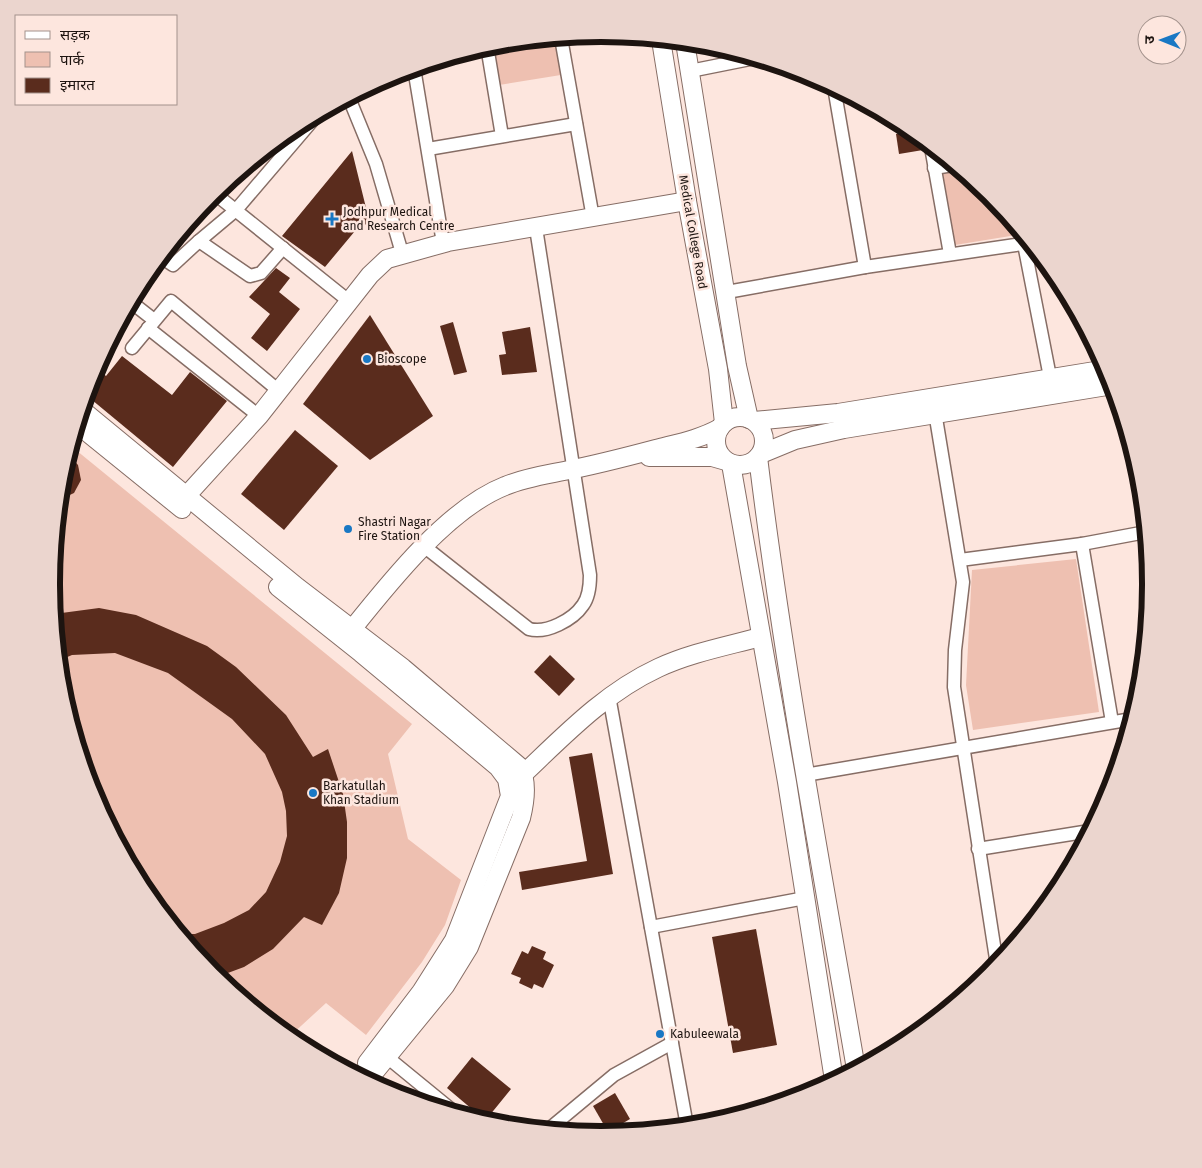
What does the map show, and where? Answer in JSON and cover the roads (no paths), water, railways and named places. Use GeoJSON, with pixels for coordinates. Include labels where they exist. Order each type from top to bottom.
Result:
{"type":"FeatureCollection","features":[{"type":"Feature","properties":{"kind":"street"},"geometry":{"type":"LineString","coordinates":[[562,44],[593,218]]}},
{"type":"Feature","properties":{"kind":"street","name":"Medical College Road"},"geometry":{"type":"LineString","coordinates":[[662,46],[687,201],[718,369],[722,426]]}},
{"type":"Feature","properties":{"kind":"street","name":"Medical College Road"},"geometry":{"type":"LineString","coordinates":[[686,49],[727,292],[737,366],[752,420]]}},
{"type":"Feature","properties":{"kind":"street"},"geometry":{"type":"LineString","coordinates":[[488,55],[502,136]]}},
{"type":"Feature","properties":{"kind":"street"},"geometry":{"type":"LineString","coordinates":[[690,71],[741,61]]}},
{"type":"Feature","properties":{"kind":"street"},"geometry":{"type":"LineString","coordinates":[[415,76],[443,243]]}},
{"type":"Feature","properties":{"kind":"street"},"geometry":{"type":"LineString","coordinates":[[835,96],[866,267]]}},
{"type":"Feature","properties":{"kind":"street"},"geometry":{"type":"LineString","coordinates":[[351,104],[376,164],[402,253]]}},
{"type":"Feature","properties":{"kind":"street"},"geometry":{"type":"LineString","coordinates":[[428,149],[576,124]]}},
{"type":"Feature","properties":{"kind":"street"},"geometry":{"type":"LineString","coordinates":[[166,261],[173,265],[236,210],[302,133]]}},
{"type":"Feature","properties":{"kind":"street"},"geometry":{"type":"LineString","coordinates":[[933,156],[950,254]]}},
{"type":"Feature","properties":{"kind":"street"},"geometry":{"type":"LineString","coordinates":[[934,168],[945,166]]}},
{"type":"Feature","properties":{"kind":"street"},"geometry":{"type":"LineString","coordinates":[[221,198],[350,302]]}},
{"type":"Feature","properties":{"kind":"street"},"geometry":{"type":"LineString","coordinates":[[181,501],[259,416],[370,275],[387,259],[402,253],[443,243],[687,201]]}},
{"type":"Feature","properties":{"kind":"street"},"geometry":{"type":"LineString","coordinates":[[425,547],[529,629],[537,631],[546,630],[557,625],[585,604],[590,589],[590,575],[536,228]]}},
{"type":"Feature","properties":{"kind":"street"},"geometry":{"type":"LineString","coordinates":[[199,241],[250,276],[261,273],[283,248]]}},
{"type":"Feature","properties":{"kind":"street"},"geometry":{"type":"LineString","coordinates":[[727,292],[866,267],[1022,244]]}},
{"type":"Feature","properties":{"kind":"street"},"geometry":{"type":"LineString","coordinates":[[1028,251],[1050,378]]}},
{"type":"Feature","properties":{"kind":"street"},"geometry":{"type":"LineString","coordinates":[[132,348],[171,301],[279,392]]}},
{"type":"Feature","properties":{"kind":"street"},"geometry":{"type":"LineString","coordinates":[[136,307],[151,324],[259,416]]}},
{"type":"Feature","properties":{"kind":"street"},"geometry":{"type":"LineString","coordinates":[[629,457],[712,457],[744,465],[795,440],[1050,378],[1098,370]]}},
{"type":"Feature","properties":{"kind":"street"},"geometry":{"type":"LineString","coordinates":[[348,634],[386,587],[461,511],[505,486],[697,439],[738,418],[752,420],[934,406],[1104,385]]}},
{"type":"Feature","properties":{"kind":"street"},"geometry":{"type":"LineString","coordinates":[[934,406],[963,582],[955,650],[954,687],[995,956]]}},
{"type":"Feature","properties":{"kind":"street"},"geometry":{"type":"LineString","coordinates":[[87,414],[181,501]]}},
{"type":"Feature","properties":{"kind":"street"},"geometry":{"type":"LineString","coordinates":[[752,420],[764,438],[759,456],[765,522],[805,775],[855,1062]]}},
{"type":"Feature","properties":{"kind":"street"},"geometry":{"type":"LineString","coordinates":[[722,426],[717,434],[717,449],[729,462],[787,782],[833,1073]]}},
{"type":"Feature","properties":{"kind":"street"},"geometry":{"type":"LineString","coordinates":[[83,428],[181,501],[348,634],[513,761],[524,774],[525,802],[521,818],[469,948],[445,986],[372,1075]]}},
{"type":"Feature","properties":{"kind":"street"},"geometry":{"type":"LineString","coordinates":[[960,560],[1082,544],[1140,533]]}},
{"type":"Feature","properties":{"kind":"street"},"geometry":{"type":"LineString","coordinates":[[1082,544],[1112,722]]}},
{"type":"Feature","properties":{"kind":"street"},"geometry":{"type":"LineString","coordinates":[[348,634],[498,767],[507,779],[510,796],[454,940],[421,992],[362,1070]]}},
{"type":"Feature","properties":{"kind":"street"},"geometry":{"type":"LineString","coordinates":[[509,788],[551,746],[609,696],[659,667],[760,636]]}},
{"type":"Feature","properties":{"kind":"street"},"geometry":{"type":"LineString","coordinates":[[609,696],[686,1119]]}},
{"type":"Feature","properties":{"kind":"street"},"geometry":{"type":"LineString","coordinates":[[805,775],[1125,720]]}},
{"type":"Feature","properties":{"kind":"street"},"geometry":{"type":"LineString","coordinates":[[978,849],[1082,833]]}},
{"type":"Feature","properties":{"kind":"street"},"geometry":{"type":"LineString","coordinates":[[651,926],[805,898]]}},
{"type":"Feature","properties":{"kind":"street"},"geometry":{"type":"LineString","coordinates":[[555,1123],[614,1075],[672,1043]]}},
{"type":"Feature","properties":{"kind":"street"},"geometry":{"type":"LineString","coordinates":[[387,1057],[430,1098]]}},
{"type":"Feature","properties":{"kind":"place","name":"Jodhpur Medical and Research Centre"},"geometry":{"type":"Point","coordinates":[332,219]}},
{"type":"Feature","properties":{"kind":"place","name":"Bioscope"},"geometry":{"type":"Point","coordinates":[367,359]}},
{"type":"Feature","properties":{"kind":"place","name":"Shastri Nagar Fire Station"},"geometry":{"type":"Point","coordinates":[348,529]}},
{"type":"Feature","properties":{"kind":"place","name":"Barkatullah Khan Stadium"},"geometry":{"type":"Point","coordinates":[313,793]}},
{"type":"Feature","properties":{"kind":"place","name":"Kabuleewala"},"geometry":{"type":"Point","coordinates":[660,1034]}}]}
